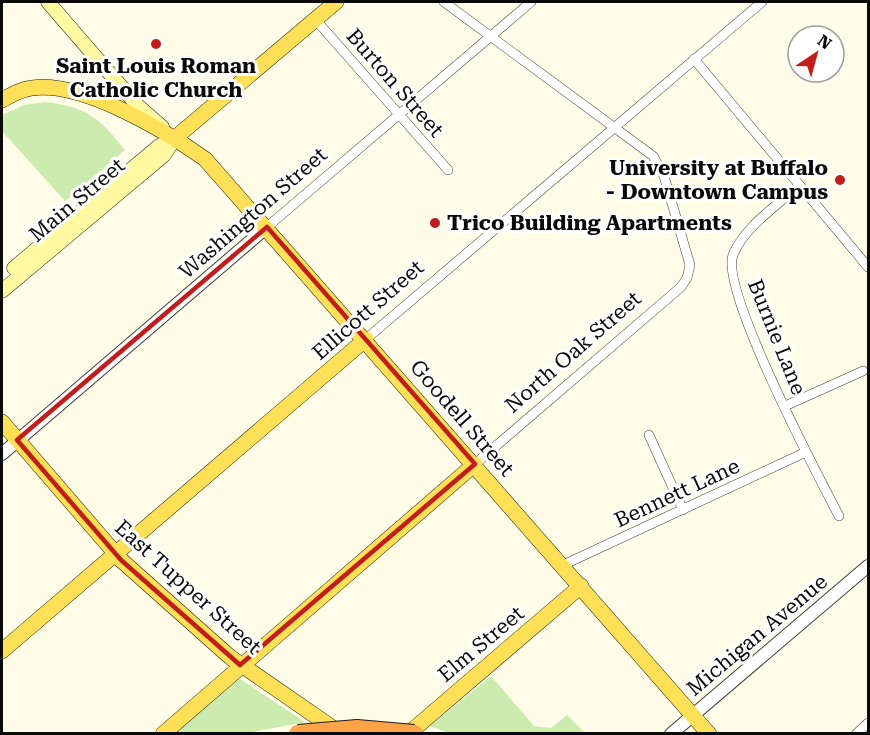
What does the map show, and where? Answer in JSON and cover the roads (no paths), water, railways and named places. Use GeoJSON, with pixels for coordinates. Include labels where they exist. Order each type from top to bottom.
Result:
{"type":"FeatureCollection","features":[{"type":"Feature","properties":{"kind":"highway"},"geometry":{"type":"LineString","coordinates":[[297,734],[357,729],[414,734]]}},
{"type":"Feature","properties":{"kind":"main road"},"geometry":{"type":"LineString","coordinates":[[48,2],[138,106],[176,138]]}},
{"type":"Feature","properties":{"kind":"main road"},"geometry":{"type":"LineString","coordinates":[[2,279],[159,146],[176,138],[336,2]]}},
{"type":"Feature","properties":{"kind":"main road","name":"Goodell Street"},"geometry":{"type":"LineString","coordinates":[[2,100],[32,88],[81,93],[176,138],[205,159],[366,339],[709,734]]}},
{"type":"Feature","properties":{"kind":"main road","name":"Main Street"},"geometry":{"type":"LineString","coordinates":[[2,291],[164,155],[176,138]]}},
{"type":"Feature","properties":{"kind":"main road","name":"Ellicott Street"},"geometry":{"type":"LineString","coordinates":[[2,651],[366,339]]}},
{"type":"Feature","properties":{"kind":"main road","name":"East Tupper Street"},"geometry":{"type":"LineString","coordinates":[[2,422],[115,553],[240,665],[341,734]]}},
{"type":"Feature","properties":{"kind":"main road","name":"North Oak Street"},"geometry":{"type":"LineString","coordinates":[[163,734],[475,464]]}},
{"type":"Feature","properties":{"kind":"main road","name":"Elm Street"},"geometry":{"type":"LineString","coordinates":[[408,734],[581,586]]}},
{"type":"Feature","properties":{"kind":"street","name":"North Oak Street"},"geometry":{"type":"LineString","coordinates":[[444,2],[613,128],[645,148],[660,164],[690,265],[687,278],[654,310],[475,464]]}},
{"type":"Feature","properties":{"kind":"street","name":"Washington Street"},"geometry":{"type":"LineString","coordinates":[[2,454],[531,2]]}},
{"type":"Feature","properties":{"kind":"street","name":"Ellicott Street"},"geometry":{"type":"LineString","coordinates":[[366,339],[762,2]]}},
{"type":"Feature","properties":{"kind":"street","name":"Burton Street"},"geometry":{"type":"LineString","coordinates":[[315,20],[448,170]]}},
{"type":"Feature","properties":{"kind":"street"},"geometry":{"type":"LineString","coordinates":[[694,59],[868,267]]}},
{"type":"Feature","properties":{"kind":"street","name":"Burnie Lane"},"geometry":{"type":"LineString","coordinates":[[798,186],[744,236],[732,257],[734,282],[745,316],[784,406],[838,516]]}},
{"type":"Feature","properties":{"kind":"street"},"geometry":{"type":"LineString","coordinates":[[784,406],[863,372]]}},
{"type":"Feature","properties":{"kind":"street"},"geometry":{"type":"LineString","coordinates":[[649,435],[683,510]]}},
{"type":"Feature","properties":{"kind":"street","name":"Bennett Lane"},"geometry":{"type":"LineString","coordinates":[[563,566],[806,452]]}},
{"type":"Feature","properties":{"kind":"street","name":"Michigan Avenue"},"geometry":{"type":"LineString","coordinates":[[671,734],[868,566]]}},
{"type":"Feature","properties":{"kind":"street"},"geometry":{"type":"LineString","coordinates":[[856,734],[868,723]]}},
{"type":"Feature","properties":{"kind":"place","name":"Saint Louis Roman Catholic Church"},"geometry":{"type":"Point","coordinates":[156,44]}},
{"type":"Feature","properties":{"kind":"place","name":"University at Buffalo - Downtown Campus"},"geometry":{"type":"Point","coordinates":[840,180]}},
{"type":"Feature","properties":{"kind":"place","name":"Trico Building Apartments"},"geometry":{"type":"Point","coordinates":[435,223]}}]}
